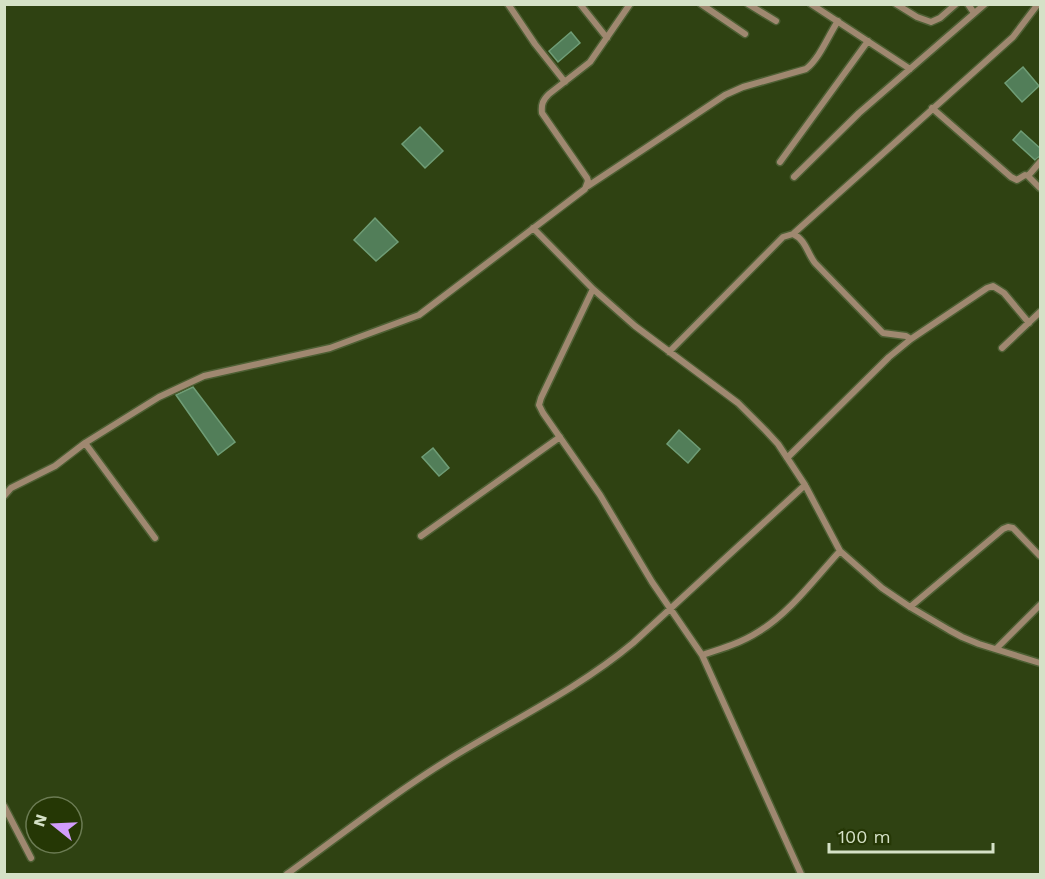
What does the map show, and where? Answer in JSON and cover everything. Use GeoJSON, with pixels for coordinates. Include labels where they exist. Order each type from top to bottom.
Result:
{"type":"FeatureCollection","features":[{"type":"Feature","properties":{"kind":"street"},"geometry":{"type":"LineString","coordinates":[[508,4],[535,44],[565,82]]}},
{"type":"Feature","properties":{"kind":"street"},"geometry":{"type":"LineString","coordinates":[[580,4],[607,38]]}},
{"type":"Feature","properties":{"kind":"street"},"geometry":{"type":"LineString","coordinates":[[588,186],[587,178],[542,113],[541,106],[543,100],[590,62],[630,4]]}},
{"type":"Feature","properties":{"kind":"street"},"geometry":{"type":"LineString","coordinates":[[701,4],[746,34]]}},
{"type":"Feature","properties":{"kind":"street"},"geometry":{"type":"LineString","coordinates":[[748,4],[776,21]]}},
{"type":"Feature","properties":{"kind":"street"},"geometry":{"type":"LineString","coordinates":[[811,4],[910,69]]}},
{"type":"Feature","properties":{"kind":"street"},"geometry":{"type":"LineString","coordinates":[[896,4],[917,17],[931,22],[940,18],[956,4]]}},
{"type":"Feature","properties":{"kind":"street"},"geometry":{"type":"LineString","coordinates":[[968,4],[974,14]]}},
{"type":"Feature","properties":{"kind":"street"},"geometry":{"type":"LineString","coordinates":[[794,177],[859,113],[985,4]]}},
{"type":"Feature","properties":{"kind":"street"},"geometry":{"type":"LineString","coordinates":[[669,352],[783,237],[793,234],[1013,37],[1038,4]]}},
{"type":"Feature","properties":{"kind":"street"},"geometry":{"type":"LineString","coordinates":[[4,496],[8,488],[55,466],[86,443],[159,397],[204,376],[330,348],[419,315],[588,186],[725,95],[743,87],[806,69],[816,58],[838,21]]}},
{"type":"Feature","properties":{"kind":"street"},"geometry":{"type":"LineString","coordinates":[[780,162],[868,41]]}},
{"type":"Feature","properties":{"kind":"street"},"geometry":{"type":"LineString","coordinates":[[932,108],[1017,180],[1025,175],[1028,176],[1041,162]]}},
{"type":"Feature","properties":{"kind":"street"},"geometry":{"type":"LineString","coordinates":[[1028,176],[1041,188]]}},
{"type":"Feature","properties":{"kind":"street"},"geometry":{"type":"LineString","coordinates":[[533,228],[593,289],[635,326],[738,403],[778,444],[805,485],[840,551],[882,588],[949,630],[979,644],[1041,663]]}},
{"type":"Feature","properties":{"kind":"street"},"geometry":{"type":"LineString","coordinates":[[793,234],[803,241],[815,263],[883,333],[912,339]]}},
{"type":"Feature","properties":{"kind":"street"},"geometry":{"type":"LineString","coordinates":[[787,458],[889,357],[987,288],[993,286],[1004,293],[1029,323]]}},
{"type":"Feature","properties":{"kind":"street"},"geometry":{"type":"LineString","coordinates":[[593,289],[539,405],[600,495],[651,582],[702,655],[801,874]]}},
{"type":"Feature","properties":{"kind":"street"},"geometry":{"type":"LineString","coordinates":[[1002,348],[1041,312]]}},
{"type":"Feature","properties":{"kind":"street"},"geometry":{"type":"LineString","coordinates":[[421,536],[560,437]]}},
{"type":"Feature","properties":{"kind":"street"},"geometry":{"type":"LineString","coordinates":[[86,443],[155,538]]}},
{"type":"Feature","properties":{"kind":"street"},"geometry":{"type":"LineString","coordinates":[[287,874],[428,772],[600,669],[633,643],[805,485]]}},
{"type":"Feature","properties":{"kind":"street"},"geometry":{"type":"LineString","coordinates":[[910,607],[1008,527],[1013,528],[1041,556]]}},
{"type":"Feature","properties":{"kind":"street"},"geometry":{"type":"LineString","coordinates":[[702,655],[741,641],[772,623],[840,551]]}},
{"type":"Feature","properties":{"kind":"street"},"geometry":{"type":"LineString","coordinates":[[996,649],[1041,605]]}},
{"type":"Feature","properties":{"kind":"street"},"geometry":{"type":"LineString","coordinates":[[4,806],[32,858]]}},
{"type":"Feature","properties":{"kind":"building"},"geometry":{"type":"Polygon","coordinates":[[[571,32],[580,43],[558,62],[549,51],[571,32]]]}},
{"type":"Feature","properties":{"kind":"building"},"geometry":{"type":"Polygon","coordinates":[[[1023,67],[1039,86],[1022,102],[1005,83],[1023,67]]]}},
{"type":"Feature","properties":{"kind":"building"},"geometry":{"type":"Polygon","coordinates":[[[420,127],[443,151],[425,168],[402,144],[420,127]]]}},
{"type":"Feature","properties":{"kind":"building"},"geometry":{"type":"Polygon","coordinates":[[[1021,131],[1041,149],[1041,155],[1035,160],[1013,140],[1021,131]]]}},
{"type":"Feature","properties":{"kind":"building"},"geometry":{"type":"Polygon","coordinates":[[[375,218],[398,242],[376,261],[354,240],[375,218]]]}},
{"type":"Feature","properties":{"kind":"building"},"geometry":{"type":"Polygon","coordinates":[[[193,387],[235,442],[218,455],[176,395],[193,387]]]}},
{"type":"Feature","properties":{"kind":"building"},"geometry":{"type":"Polygon","coordinates":[[[679,430],[700,449],[688,463],[667,444],[679,430]]]}},
{"type":"Feature","properties":{"kind":"building"},"geometry":{"type":"Polygon","coordinates":[[[433,448],[449,468],[439,476],[422,457],[433,448]]]}}]}
